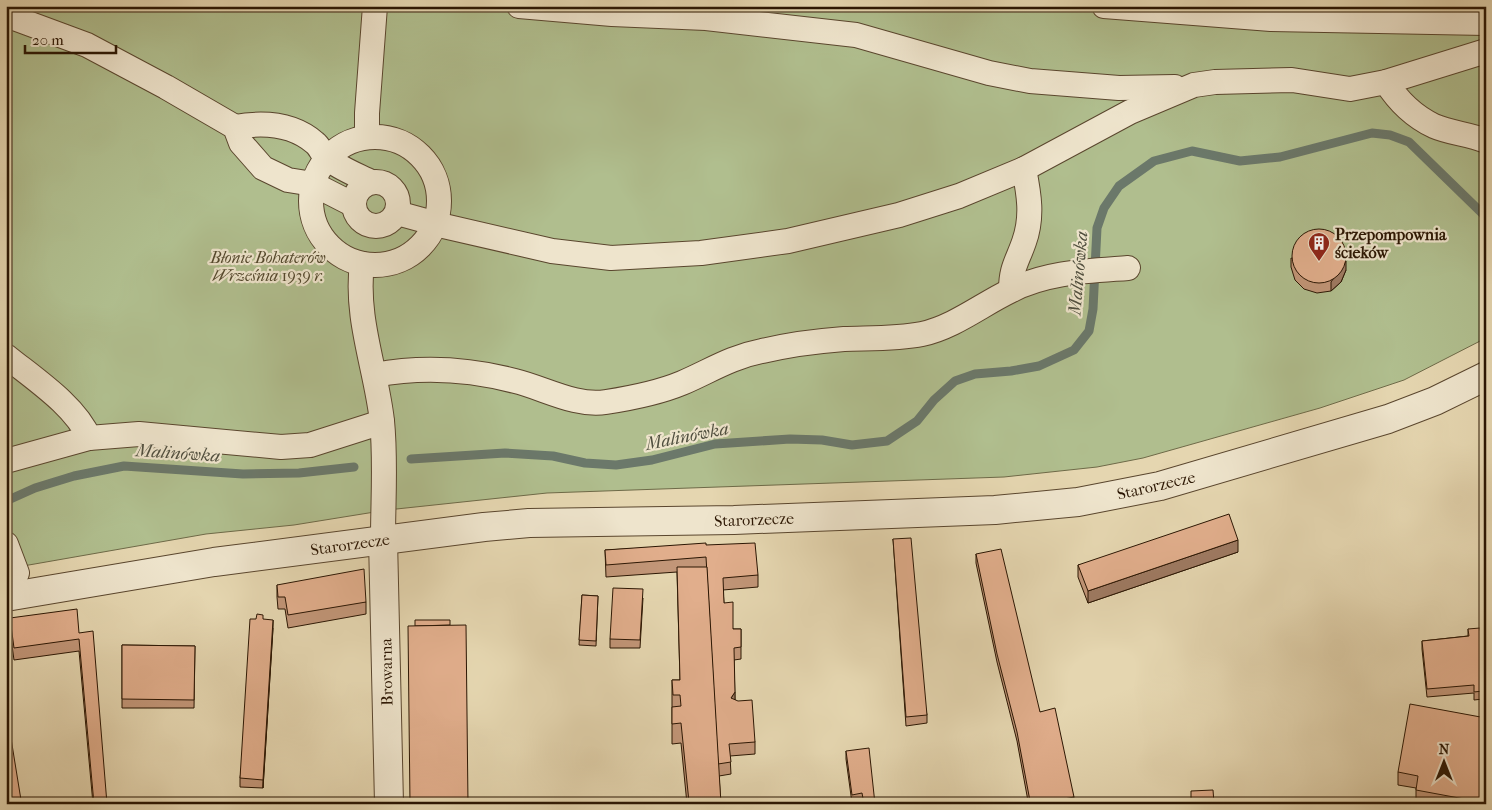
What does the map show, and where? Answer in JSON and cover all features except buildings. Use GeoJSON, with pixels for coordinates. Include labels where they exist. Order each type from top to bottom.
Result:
{"type":"FeatureCollection","features":[{"type":"Feature","properties":{"kind":"street"},"geometry":{"type":"LineString","coordinates":[[367,137],[375,6]]}},
{"type":"Feature","properties":{"kind":"street"},"geometry":{"type":"LineString","coordinates":[[519,6],[612,14],[706,18],[856,35],[989,73],[1030,81],[1119,88],[1194,85],[1215,82],[1292,80],[1350,89],[1386,82],[1486,50]]}},
{"type":"Feature","properties":{"kind":"street"},"geometry":{"type":"LineString","coordinates":[[1104,6],[1271,19],[1486,23]]}},
{"type":"Feature","properties":{"kind":"street"},"geometry":{"type":"LineString","coordinates":[[6,15],[87,45],[166,87],[235,127],[241,143],[264,168],[288,180],[312,184],[354,205]]}},
{"type":"Feature","properties":{"kind":"street"},"geometry":{"type":"LineString","coordinates":[[1386,82],[1410,112],[1435,126],[1472,135],[1486,141]]}},
{"type":"Feature","properties":{"kind":"street"},"geometry":{"type":"LineString","coordinates":[[397,213],[552,251],[611,258],[701,253],[788,241],[899,215],[959,196],[1024,168],[1130,112],[1194,85]]}},
{"type":"Feature","properties":{"kind":"street"},"geometry":{"type":"LineString","coordinates":[[235,127],[253,124],[278,125],[298,132],[315,143],[326,158],[371,182],[392,189],[398,197],[399,207],[397,213],[389,222],[377,226],[365,223],[356,213],[354,205],[356,193],[361,187],[371,182]]}},
{"type":"Feature","properties":{"kind":"street"},"geometry":{"type":"LineString","coordinates":[[367,137],[389,138],[410,146],[426,161],[436,181],[439,202],[436,224],[426,240],[406,257],[380,265],[362,264],[342,256],[326,243],[315,225],[310,204],[312,184],[326,158],[352,140],[367,137]]}},
{"type":"Feature","properties":{"kind":"street"},"geometry":{"type":"LineString","coordinates":[[1010,290],[1010,272],[1024,240],[1031,205],[1024,168]]}},
{"type":"Feature","properties":{"kind":"street"},"geometry":{"type":"LineString","coordinates":[[362,264],[359,285],[362,320],[375,375],[382,422],[383,539]]}},
{"type":"Feature","properties":{"kind":"street"},"geometry":{"type":"LineString","coordinates":[[375,375],[406,369],[450,370],[514,380],[565,397],[603,403],[659,392],[683,383],[721,363],[761,351],[841,340],[923,334],[963,318],[1010,290],[1043,278],[1119,269]]}},
{"type":"Feature","properties":{"kind":"street"},"geometry":{"type":"LineString","coordinates":[[6,356],[72,412],[83,424],[89,438]]}},
{"type":"Feature","properties":{"kind":"street","name":"Starorzecze"},"geometry":{"type":"LineString","coordinates":[[11,585],[128,575],[383,539],[529,523],[744,519],[995,510],[1078,502],[1160,486],[1388,419],[1435,401],[1486,376]]}},
{"type":"Feature","properties":{"kind":"street"},"geometry":{"type":"LineString","coordinates":[[6,461],[89,438],[139,434],[281,446],[310,445],[382,422]]}},
{"type":"Feature","properties":{"kind":"street","name":"Browarna"},"geometry":{"type":"LineString","coordinates":[[383,539],[389,804]]}},
{"type":"Feature","properties":{"kind":"street"},"geometry":{"type":"LineString","coordinates":[[6,544],[11,585]]}},
{"type":"Feature","properties":{"kind":"green space","name":"Błonie Bohaterów Września 1939 r."},"geometry":{"type":"Polygon","coordinates":[[[6,6],[1486,6],[1486,338],[1404,380],[1320,408],[1143,458],[1097,467],[1004,477],[547,493],[387,510],[294,525],[206,534],[6,569],[6,6]]]}},
{"type":"Feature","properties":{"kind":"waterway","name":"Malinówka"},"geometry":{"type":"LineString","coordinates":[[411,459],[505,453],[553,456],[585,463],[616,465],[652,460],[715,444],[790,439],[822,440],[852,445],[887,441],[917,421],[934,400],[955,381],[975,374],[1039,366],[1074,350],[1089,331],[1093,309],[1097,228],[1104,208],[1119,186],[1154,161],[1192,151],[1240,161],[1280,157],[1372,133],[1390,135],[1409,142],[1486,217]]}},
{"type":"Feature","properties":{"kind":"waterway","name":"Malinówka"},"geometry":{"type":"LineString","coordinates":[[6,501],[35,488],[74,476],[124,466],[243,474],[299,473],[354,467]]}},
{"type":"Feature","properties":{"kind":"place","name":"Przepompownia ścieków"},"geometry":{"type":"Point","coordinates":[1319,262]}}]}
